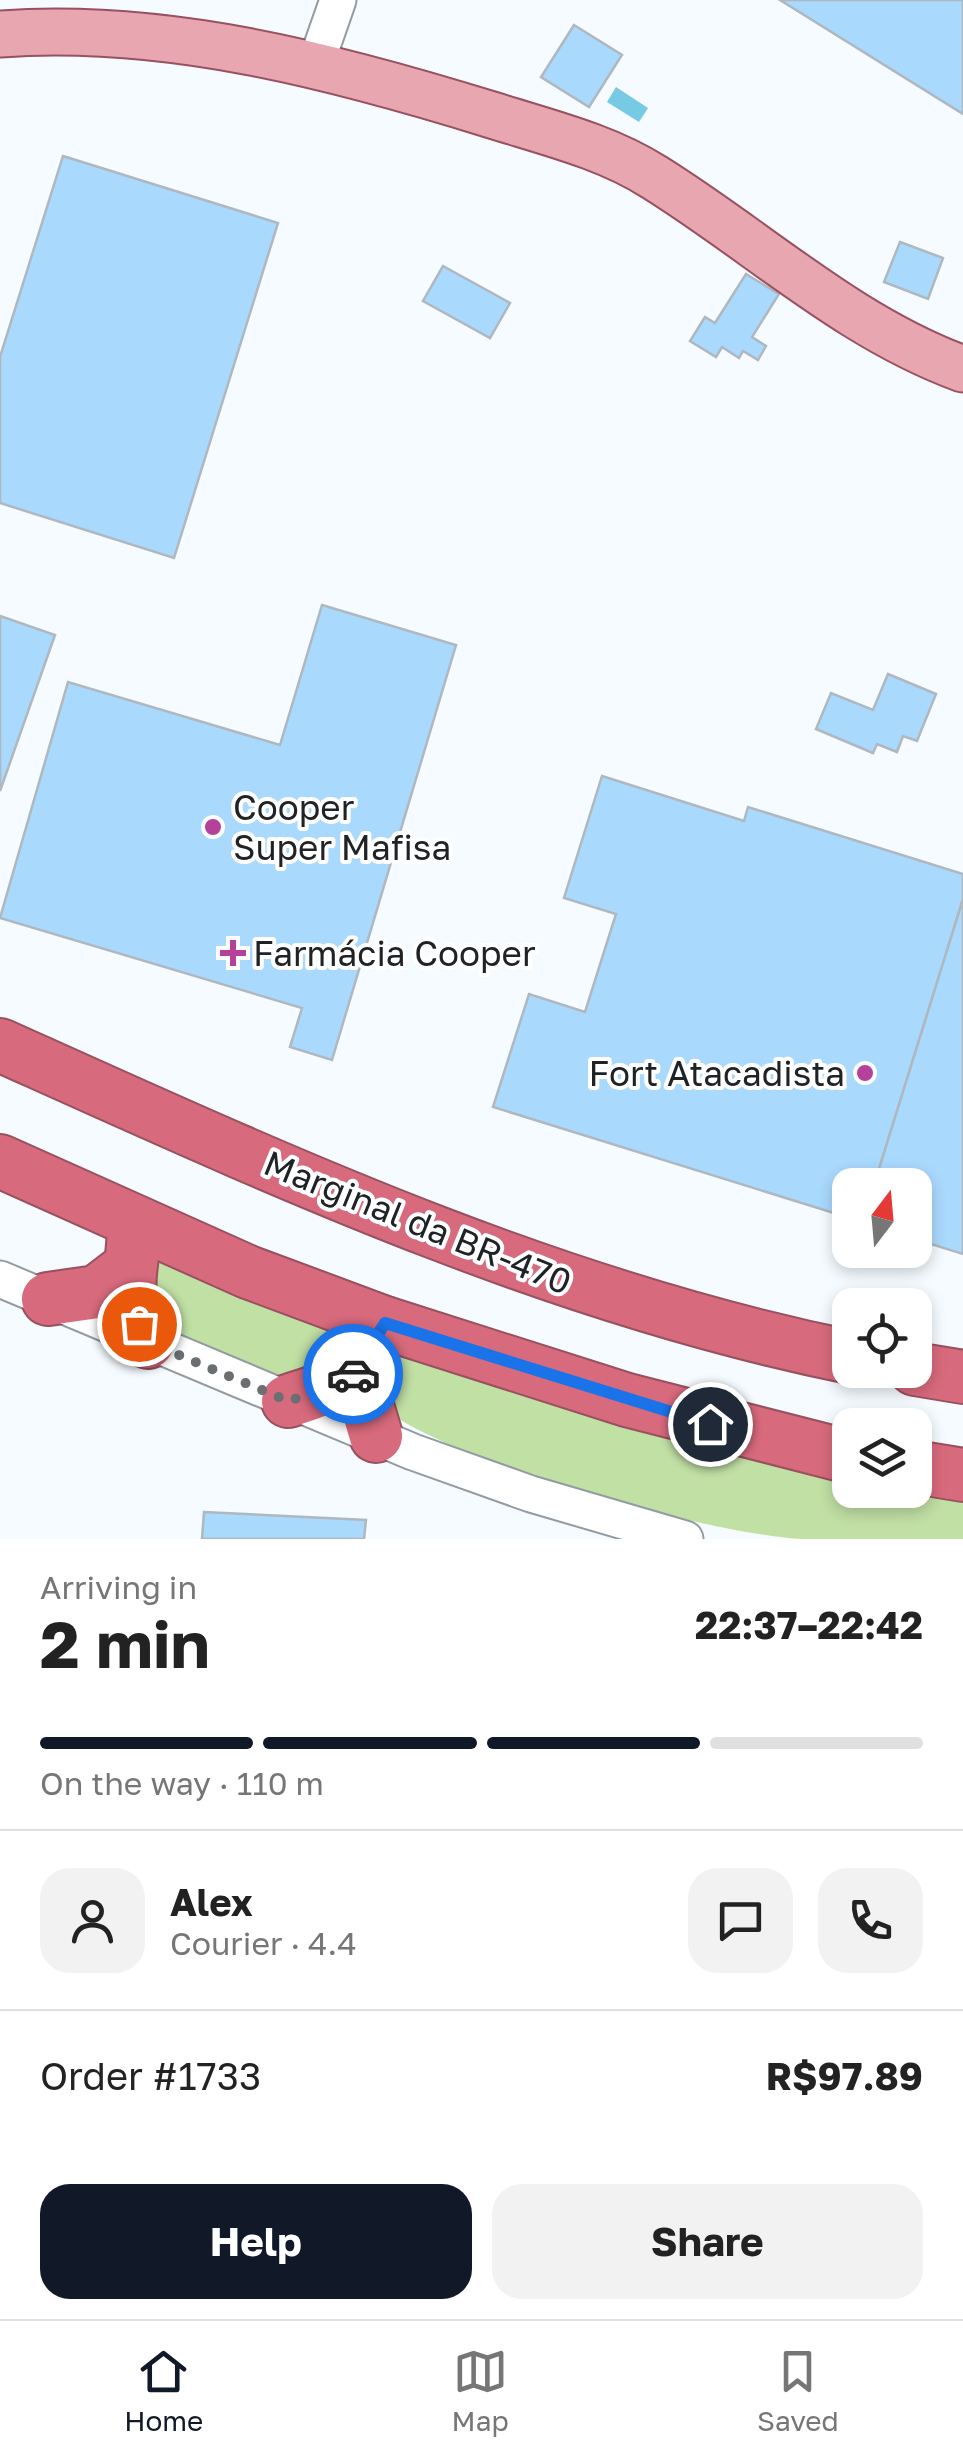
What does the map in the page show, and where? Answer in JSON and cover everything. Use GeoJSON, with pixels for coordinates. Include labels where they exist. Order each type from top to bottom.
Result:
{"type":"FeatureCollection","features":[{"type":"Feature","properties":{"kind":"highway","name":"Marginal da BR-470"},"geometry":{"type":"LineString","coordinates":[[0,1045],[361,1203],[578,1287],[734,1334],[832,1354]]}},
{"type":"Feature","properties":{"kind":"highway"},"geometry":{"type":"LineString","coordinates":[[0,1162],[130,1245],[248,1272],[385,1323],[644,1405],[832,1452]]}},
{"type":"Feature","properties":{"kind":"highway"},"geometry":{"type":"LineString","coordinates":[[48,1299],[97,1292],[130,1245]]}},
{"type":"Feature","properties":{"kind":"highway"},"geometry":{"type":"LineString","coordinates":[[130,1245],[129,1305],[148,1342]]}},
{"type":"Feature","properties":{"kind":"highway"},"geometry":{"type":"LineString","coordinates":[[288,1401],[330,1388],[357,1372],[385,1323]]}},
{"type":"Feature","properties":{"kind":"highway"},"geometry":{"type":"LineString","coordinates":[[357,1372],[376,1436]]}},
{"type":"Feature","properties":{"kind":"highway"},"geometry":{"type":"LineString","coordinates":[[932,1372],[963,1377]]}},
{"type":"Feature","properties":{"kind":"highway"},"geometry":{"type":"LineString","coordinates":[[932,1470],[963,1475]]}},
{"type":"Feature","properties":{"kind":"main road"},"geometry":{"type":"LineString","coordinates":[[0,34],[70,30],[129,34],[315,66],[442,100],[621,159],[654,176],[856,317],[963,368]]}},
{"type":"Feature","properties":{"kind":"street"},"geometry":{"type":"LineString","coordinates":[[315,66],[338,0]]}},
{"type":"Feature","properties":{"kind":"street"},"geometry":{"type":"LineString","coordinates":[[0,1279],[376,1436],[531,1494],[685,1539]]}},
{"type":"Feature","properties":{"kind":"green space"},"geometry":{"type":"Polygon","coordinates":[[[150,1256],[359,1337],[325,1364],[295,1376],[272,1374],[239,1363],[158,1325],[150,1256]]]}},
{"type":"Feature","properties":{"kind":"green space"},"geometry":{"type":"Polygon","coordinates":[[[389,1347],[832,1477],[832,1508],[932,1508],[932,1497],[963,1503],[963,1539],[803,1539],[708,1524],[582,1492],[519,1471],[413,1427],[379,1405],[389,1347]]]}},
{"type":"Feature","properties":{"kind":"water"},"geometry":{"type":"Polygon","coordinates":[[[616,87],[648,108],[639,122],[607,102],[616,87]]]}},
{"type":"Feature","properties":{"kind":"building"},"geometry":{"type":"Polygon","coordinates":[[[780,0],[963,0],[963,114],[780,0]]]}},
{"type":"Feature","properties":{"kind":"building"},"geometry":{"type":"Polygon","coordinates":[[[574,25],[622,55],[589,107],[541,77],[574,25]]]}},
{"type":"Feature","properties":{"kind":"building"},"geometry":{"type":"Polygon","coordinates":[[[63,156],[278,223],[174,558],[0,503],[0,357],[63,156]]]}},
{"type":"Feature","properties":{"kind":"building"},"geometry":{"type":"Polygon","coordinates":[[[900,242],[943,258],[928,299],[884,282],[900,242]]]}},
{"type":"Feature","properties":{"kind":"building"},"geometry":{"type":"Polygon","coordinates":[[[443,266],[510,303],[490,338],[423,301],[443,266]]]}},
{"type":"Feature","properties":{"kind":"building"},"geometry":{"type":"Polygon","coordinates":[[[746,274],[779,294],[752,337],[766,346],[758,360],[743,351],[739,358],[722,347],[716,357],[690,341],[705,317],[715,323],[746,274]]]}},
{"type":"Feature","properties":{"kind":"building","name":"Cooper Super Mafisa"},"geometry":{"type":"Polygon","coordinates":[[[322,605],[456,645],[332,1060],[290,1047],[302,1008],[0,918],[68,682],[280,745],[322,605]]]}},
{"type":"Feature","properties":{"kind":"building"},"geometry":{"type":"Polygon","coordinates":[[[0,616],[55,635],[0,791],[0,616]]]}},
{"type":"Feature","properties":{"kind":"building"},"geometry":{"type":"Polygon","coordinates":[[[888,674],[936,694],[917,741],[903,736],[897,752],[877,744],[873,753],[816,729],[831,693],[873,710],[888,674]]]}},
{"type":"Feature","properties":{"kind":"building"},"geometry":{"type":"Polygon","coordinates":[[[602,776],[744,821],[748,807],[963,874],[963,899],[879,1168],[832,1168],[832,1212],[493,1107],[529,994],[585,1012],[616,914],[564,898],[602,776]]]}},
{"type":"Feature","properties":{"kind":"building"},"geometry":{"type":"Polygon","coordinates":[[[963,899],[963,1254],[932,1244],[932,1168],[879,1168],[963,899]]]}},
{"type":"Feature","properties":{"kind":"building"},"geometry":{"type":"Polygon","coordinates":[[[204,1512],[366,1520],[364,1539],[202,1539],[204,1512]]]}},
{"type":"Feature","properties":{"kind":"way so far"},"geometry":{"type":"LineString","coordinates":[[139,1324],[148,1342],[288,1401],[330,1388],[353,1374]]}},
{"type":"Feature","properties":{"kind":"place","name":"Cooper Super Mafisa"},"geometry":{"type":"Point","coordinates":[213,827]}},
{"type":"Feature","properties":{"kind":"place","name":"Farmácia Cooper"},"geometry":{"type":"Point","coordinates":[233,953]}},
{"type":"Feature","properties":{"kind":"place","name":"Fort Atacadista"},"geometry":{"type":"Point","coordinates":[865,1073]}},
{"type":"Feature","properties":{"kind":"route"},"geometry":{"type":"LineString","coordinates":[[353,1374],[385,1323],[710,1424]]}}]}
